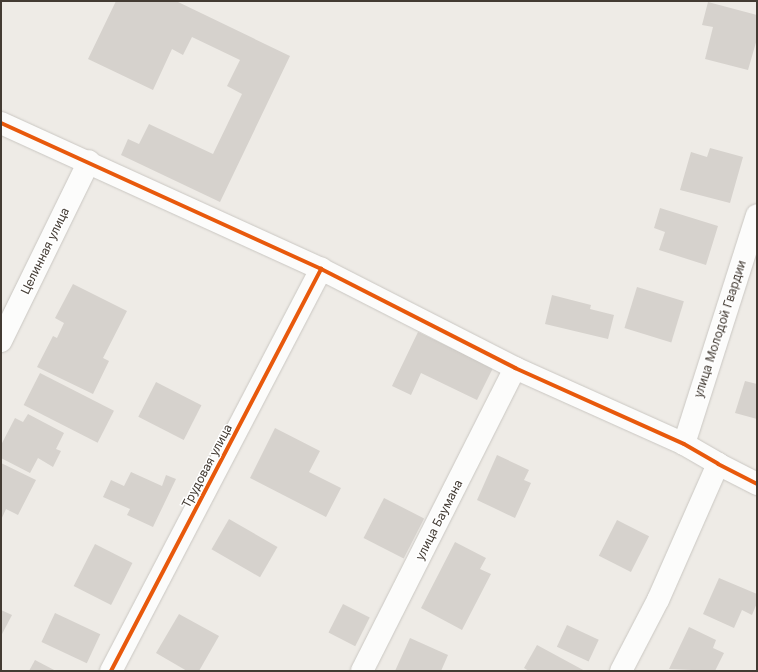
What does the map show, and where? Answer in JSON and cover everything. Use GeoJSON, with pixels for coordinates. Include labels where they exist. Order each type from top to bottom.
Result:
{"type":"FeatureCollection","features":[{"type":"Feature","properties":{"kind":"street"},"geometry":{"type":"LineString","coordinates":[[1,123],[90,161],[320,270],[515,368],[684,444],[718,464],[757,484]]}},
{"type":"Feature","properties":{"kind":"street","name":"Целинная улица"},"geometry":{"type":"LineString","coordinates":[[1,341],[90,161]]}},
{"type":"Feature","properties":{"kind":"street","name":"улица Молодой Гвардии"},"geometry":{"type":"LineString","coordinates":[[684,444],[757,215]]}},
{"type":"Feature","properties":{"kind":"street","name":"Трудовая улица"},"geometry":{"type":"LineString","coordinates":[[111,671],[320,270]]}},
{"type":"Feature","properties":{"kind":"street","name":"улица Баумана"},"geometry":{"type":"LineString","coordinates":[[362,671],[515,368]]}},
{"type":"Feature","properties":{"kind":"street"},"geometry":{"type":"LineString","coordinates":[[621,671],[658,600],[718,464]]}},
{"type":"Feature","properties":{"kind":"building"},"geometry":{"type":"Polygon","coordinates":[[[116,1],[176,1],[290,56],[220,202],[121,155],[128,139],[139,144],[149,124],[213,154],[242,94],[227,86],[240,60],[192,37],[183,55],[172,49],[153,90],[88,59],[116,1]]]}},
{"type":"Feature","properties":{"kind":"building"},"geometry":{"type":"Polygon","coordinates":[[[708,2],[757,15],[757,39],[748,70],[705,59],[713,27],[702,25],[708,2]]]}},
{"type":"Feature","properties":{"kind":"building"},"geometry":{"type":"Polygon","coordinates":[[[710,148],[743,157],[730,203],[680,190],[691,152],[707,157],[710,148]]]}},
{"type":"Feature","properties":{"kind":"building"},"geometry":{"type":"Polygon","coordinates":[[[660,208],[718,226],[706,265],[659,250],[665,232],[654,228],[660,208]]]}},
{"type":"Feature","properties":{"kind":"building"},"geometry":{"type":"Polygon","coordinates":[[[73,284],[127,311],[103,358],[109,361],[93,394],[37,367],[53,336],[57,338],[64,323],[55,318],[73,284]]]}},
{"type":"Feature","properties":{"kind":"building"},"geometry":{"type":"Polygon","coordinates":[[[637,287],[684,301],[671,342],[624,328],[637,287]]]}},
{"type":"Feature","properties":{"kind":"building"},"geometry":{"type":"Polygon","coordinates":[[[552,295],[591,305],[590,309],[614,315],[608,339],[545,324],[552,295]]]}},
{"type":"Feature","properties":{"kind":"building"},"geometry":{"type":"Polygon","coordinates":[[[418,332],[493,368],[477,400],[421,373],[411,395],[392,386],[418,332]]]}},
{"type":"Feature","properties":{"kind":"building"},"geometry":{"type":"Polygon","coordinates":[[[40,373],[114,411],[98,443],[24,405],[40,373]]]}},
{"type":"Feature","properties":{"kind":"building"},"geometry":{"type":"Polygon","coordinates":[[[745,381],[757,384],[757,419],[735,413],[745,381]]]}},
{"type":"Feature","properties":{"kind":"building"},"geometry":{"type":"Polygon","coordinates":[[[156,382],[201,405],[184,440],[138,417],[156,382]]]}},
{"type":"Feature","properties":{"kind":"building"},"geometry":{"type":"Polygon","coordinates":[[[28,414],[64,433],[56,449],[61,451],[53,467],[38,458],[30,473],[1,458],[1,445],[15,418],[23,422],[28,414]]]}},
{"type":"Feature","properties":{"kind":"building"},"geometry":{"type":"Polygon","coordinates":[[[275,428],[320,451],[309,472],[341,488],[326,517],[250,478],[275,428]]]}},
{"type":"Feature","properties":{"kind":"building"},"geometry":{"type":"Polygon","coordinates":[[[497,455],[529,470],[524,480],[531,483],[515,518],[477,500],[497,455]]]}},
{"type":"Feature","properties":{"kind":"building"},"geometry":{"type":"Polygon","coordinates":[[[1,463],[36,480],[18,515],[6,509],[1,520],[1,463]]]}},
{"type":"Feature","properties":{"kind":"building"},"geometry":{"type":"Polygon","coordinates":[[[131,472],[162,486],[166,475],[176,479],[153,527],[127,515],[130,509],[103,497],[111,480],[124,486],[131,472]]]}},
{"type":"Feature","properties":{"kind":"building"},"geometry":{"type":"Polygon","coordinates":[[[384,498],[424,518],[404,559],[364,538],[384,498]]]}},
{"type":"Feature","properties":{"kind":"building"},"geometry":{"type":"Polygon","coordinates":[[[229,519],[277,547],[260,577],[211,549],[229,519]]]}},
{"type":"Feature","properties":{"kind":"building"},"geometry":{"type":"Polygon","coordinates":[[[617,520],[649,536],[631,572],[599,556],[617,520]]]}},
{"type":"Feature","properties":{"kind":"building"},"geometry":{"type":"Polygon","coordinates":[[[455,542],[486,558],[480,569],[491,574],[462,630],[421,608],[455,542]]]}},
{"type":"Feature","properties":{"kind":"building"},"geometry":{"type":"Polygon","coordinates":[[[95,544],[132,563],[111,605],[74,586],[95,544]]]}},
{"type":"Feature","properties":{"kind":"building"},"geometry":{"type":"Polygon","coordinates":[[[719,578],[757,594],[757,603],[752,615],[742,610],[734,628],[703,614],[719,578]]]}},
{"type":"Feature","properties":{"kind":"building"},"geometry":{"type":"Polygon","coordinates":[[[343,604],[370,618],[355,646],[328,633],[343,604]]]}},
{"type":"Feature","properties":{"kind":"building"},"geometry":{"type":"Polygon","coordinates":[[[1,610],[12,615],[1,636],[1,610]]]}},
{"type":"Feature","properties":{"kind":"building"},"geometry":{"type":"Polygon","coordinates":[[[55,613],[100,634],[87,663],[41,642],[55,613]]]}},
{"type":"Feature","properties":{"kind":"building"},"geometry":{"type":"Polygon","coordinates":[[[179,614],[219,636],[199,671],[187,671],[156,653],[179,614]]]}},
{"type":"Feature","properties":{"kind":"building"},"geometry":{"type":"Polygon","coordinates":[[[567,625],[599,640],[589,662],[557,647],[567,625]]]}},
{"type":"Feature","properties":{"kind":"building"},"geometry":{"type":"Polygon","coordinates":[[[689,627],[716,640],[713,648],[724,653],[715,671],[669,669],[689,627]]]}},
{"type":"Feature","properties":{"kind":"building"},"geometry":{"type":"Polygon","coordinates":[[[410,638],[448,655],[441,671],[395,671],[410,638]]]}},
{"type":"Feature","properties":{"kind":"building"},"geometry":{"type":"Polygon","coordinates":[[[537,645],[585,671],[529,671],[524,668],[537,645]]]}},
{"type":"Feature","properties":{"kind":"building"},"geometry":{"type":"Polygon","coordinates":[[[35,660],[56,671],[29,671],[35,660]]]}},
{"type":"Feature","properties":{"kind":"cycle path"},"geometry":{"type":"LineString","coordinates":[[1,123],[321,269],[515,368],[684,444],[718,464],[757,484]]}},
{"type":"Feature","properties":{"kind":"cycle path"},"geometry":{"type":"LineString","coordinates":[[111,671],[321,269]]}}]}
